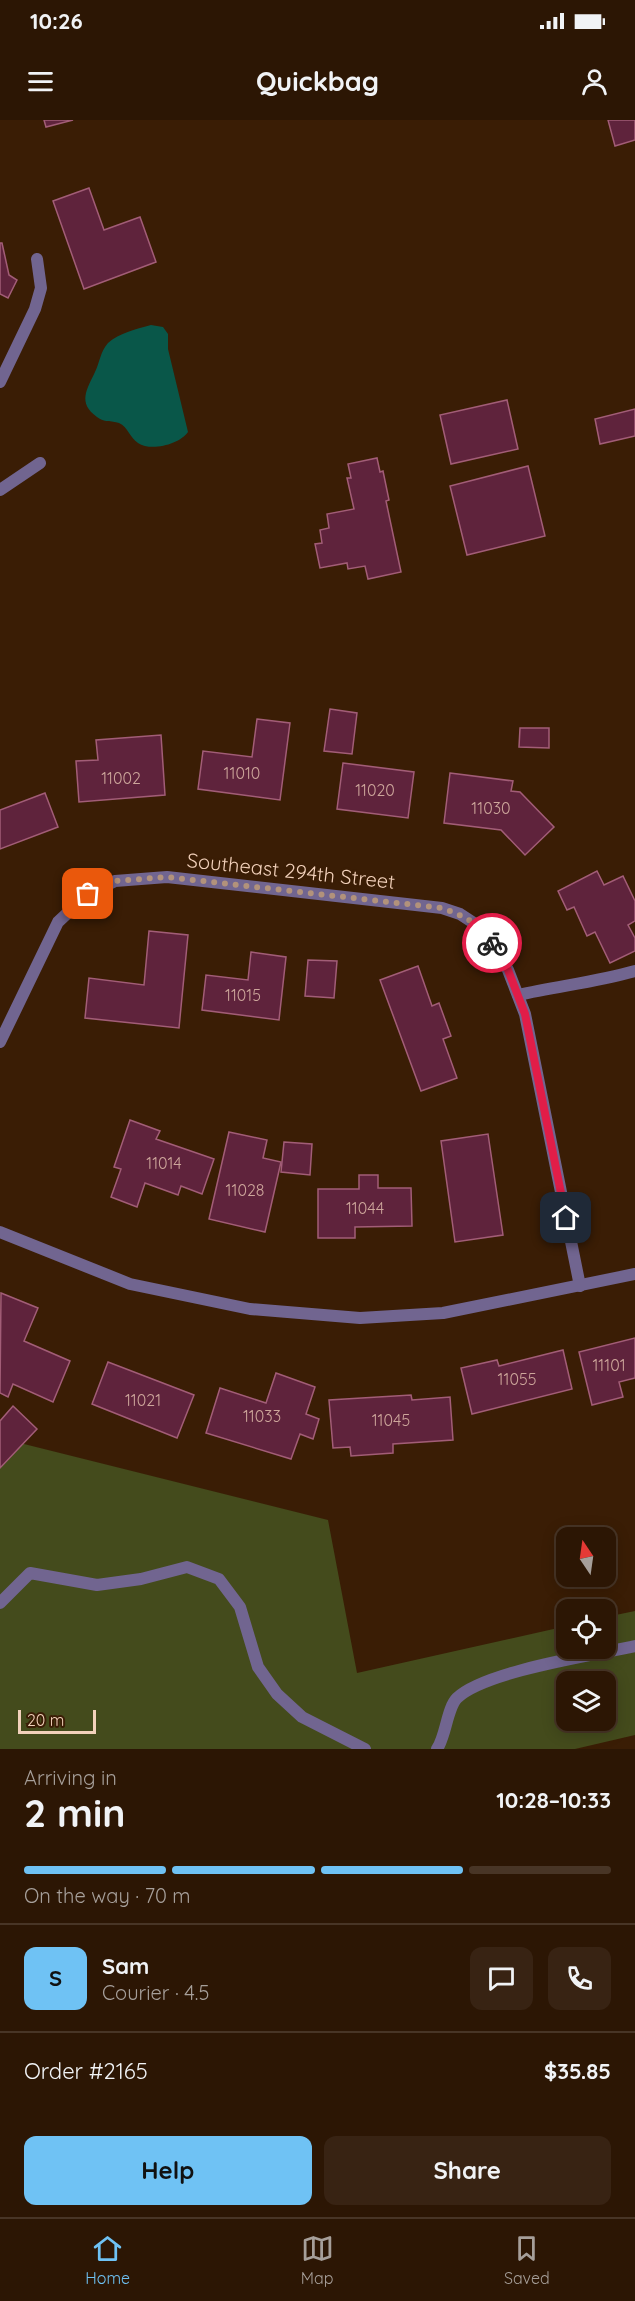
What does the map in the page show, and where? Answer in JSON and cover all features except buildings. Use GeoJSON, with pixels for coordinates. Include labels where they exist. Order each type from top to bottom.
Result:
{"type":"FeatureCollection","features":[{"type":"Feature","properties":{"kind":"street"},"geometry":{"type":"LineString","coordinates":[[0,382],[35,309],[41,288],[37,259]]}},
{"type":"Feature","properties":{"kind":"street"},"geometry":{"type":"LineString","coordinates":[[0,490],[40,463]]}},
{"type":"Feature","properties":{"kind":"street","name":"Southeast 294th Street"},"geometry":{"type":"LineString","coordinates":[[0,1042],[58,922],[88,894],[115,881],[167,877],[442,908],[460,914],[486,931],[508,970],[518,995]]}},
{"type":"Feature","properties":{"kind":"street"},"geometry":{"type":"LineString","coordinates":[[580,1286],[525,1014],[518,995],[611,978],[635,971]]}},
{"type":"Feature","properties":{"kind":"street"},"geometry":{"type":"LineString","coordinates":[[0,1232],[130,1284],[250,1309],[360,1318],[443,1313],[635,1274]]}},
{"type":"Feature","properties":{"kind":"street"},"geometry":{"type":"LineString","coordinates":[[0,1603],[30,1572],[97,1586],[141,1579],[187,1566],[219,1579],[240,1607],[258,1667],[277,1694],[302,1718],[365,1749]]}},
{"type":"Feature","properties":{"kind":"street"},"geometry":{"type":"LineString","coordinates":[[437,1749],[456,1698],[478,1685],[515,1671],[635,1646]]}},
{"type":"Feature","properties":{"kind":"green space"},"geometry":{"type":"Polygon","coordinates":[[[0,1438],[328,1520],[357,1673],[556,1628],[556,1659],[616,1659],[616,1615],[635,1611],[635,1735],[575,1749],[0,1749],[0,1438]]]}},
{"type":"Feature","properties":{"kind":"water"},"geometry":{"type":"Polygon","coordinates":[[[151,325],[163,327],[168,334],[168,349],[188,432],[179,440],[157,447],[144,446],[138,443],[122,425],[100,419],[91,412],[85,401],[87,390],[105,346],[123,334],[151,325]]]}},
{"type":"Feature","properties":{"kind":"way so far"},"geometry":{"type":"LineString","coordinates":[[88,894],[115,881],[167,877],[442,908],[460,914],[486,931],[492,943]]}},
{"type":"Feature","properties":{"kind":"route"},"geometry":{"type":"LineString","coordinates":[[492,943],[508,970],[525,1014],[566,1218]]}}]}
